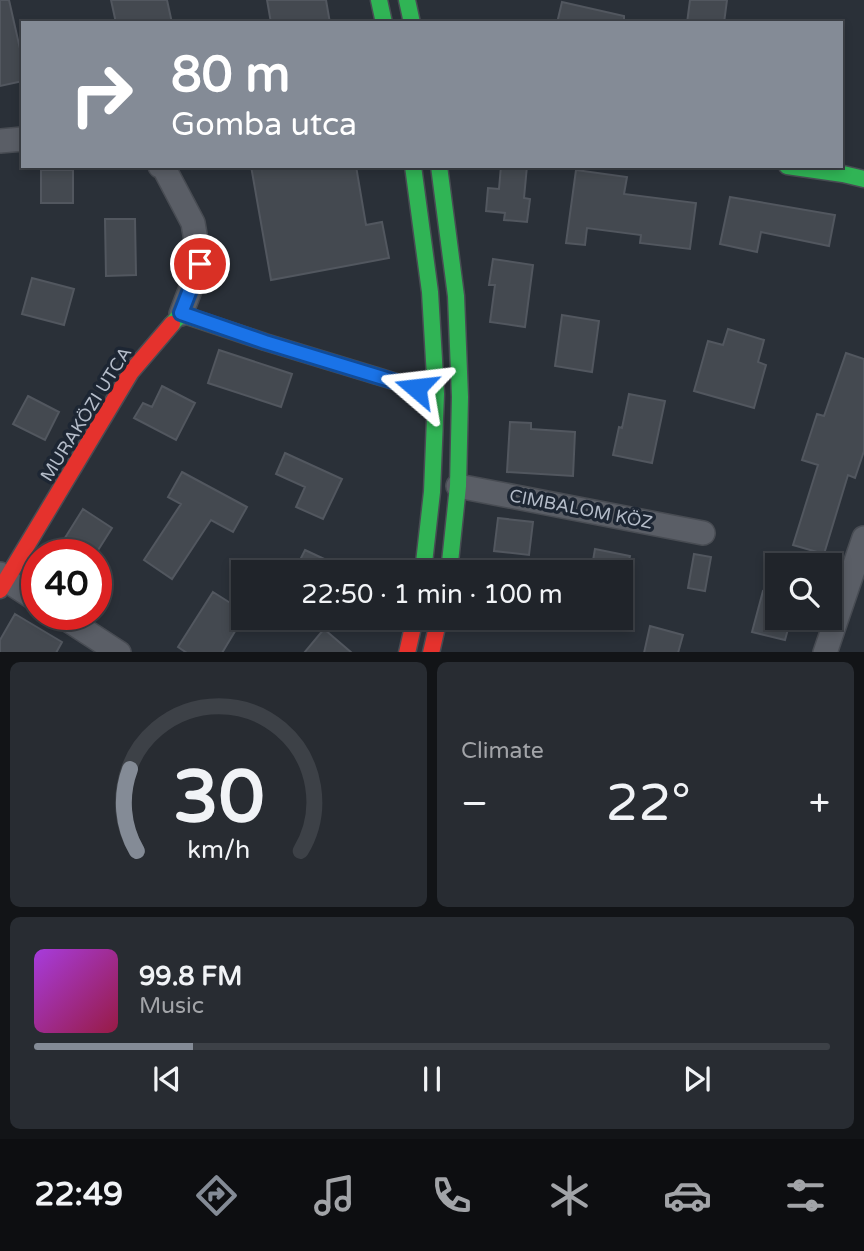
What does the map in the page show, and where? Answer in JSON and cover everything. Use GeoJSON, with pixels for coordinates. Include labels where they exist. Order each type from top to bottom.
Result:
{"type":"FeatureCollection","features":[{"type":"Feature","properties":{"kind":"street"},"geometry":{"type":"LineString","coordinates":[[379,0],[384,21]]}},
{"type":"Feature","properties":{"kind":"street"},"geometry":{"type":"LineString","coordinates":[[407,0],[412,21]]}},
{"type":"Feature","properties":{"kind":"street"},"geometry":{"type":"LineString","coordinates":[[0,141],[21,139]]}},
{"type":"Feature","properties":{"kind":"street"},"geometry":{"type":"LineString","coordinates":[[164,168],[193,223],[200,264],[181,313],[265,342],[436,394]]}},
{"type":"Feature","properties":{"kind":"street"},"geometry":{"type":"LineString","coordinates":[[413,168],[430,292],[436,394],[432,492],[424,560]]}},
{"type":"Feature","properties":{"kind":"street"},"geometry":{"type":"LineString","coordinates":[[439,168],[456,296],[460,397],[458,486],[450,560]]}},
{"type":"Feature","properties":{"kind":"street"},"geometry":{"type":"LineString","coordinates":[[801,168],[864,179]]}},
{"type":"Feature","properties":{"kind":"street","name":"MURAKÖZI UTCA"},"geometry":{"type":"LineString","coordinates":[[2,581],[131,372],[181,313]]}},
{"type":"Feature","properties":{"kind":"street","name":"CIMBALOM KÖZ"},"geometry":{"type":"LineString","coordinates":[[458,486],[703,533]]}},
{"type":"Feature","properties":{"kind":"street"},"geometry":{"type":"LineString","coordinates":[[825,652],[864,538]]}},
{"type":"Feature","properties":{"kind":"street"},"geometry":{"type":"LineString","coordinates":[[2,581],[21,591]]}},
{"type":"Feature","properties":{"kind":"street"},"geometry":{"type":"LineString","coordinates":[[84,630],[117,652]]}},
{"type":"Feature","properties":{"kind":"street"},"geometry":{"type":"LineString","coordinates":[[407,652],[412,630]]}},
{"type":"Feature","properties":{"kind":"street"},"geometry":{"type":"LineString","coordinates":[[431,652],[436,630]]}},
{"type":"Feature","properties":{"kind":"building"},"geometry":{"type":"Polygon","coordinates":[[[0,0],[9,0],[21,53],[21,81],[0,86],[0,0]]]}},
{"type":"Feature","properties":{"kind":"building"},"geometry":{"type":"Polygon","coordinates":[[[111,0],[167,0],[172,21],[116,21],[111,0]]]}},
{"type":"Feature","properties":{"kind":"building"},"geometry":{"type":"Polygon","coordinates":[[[267,0],[326,0],[330,21],[271,21],[267,0]]]}},
{"type":"Feature","properties":{"kind":"building"},"geometry":{"type":"Polygon","coordinates":[[[690,0],[727,0],[724,21],[687,21],[690,0]]]}},
{"type":"Feature","properties":{"kind":"building"},"geometry":{"type":"Polygon","coordinates":[[[562,2],[624,16],[624,21],[557,21],[562,2]]]}},
{"type":"Feature","properties":{"kind":"building"},"geometry":{"type":"Polygon","coordinates":[[[251,168],[356,168],[366,225],[382,222],[389,258],[271,280],[251,168]]]}},
{"type":"Feature","properties":{"kind":"building"},"geometry":{"type":"Polygon","coordinates":[[[501,168],[527,168],[524,198],[530,199],[527,222],[504,220],[505,213],[486,211],[488,188],[499,189],[501,168]]]}},
{"type":"Feature","properties":{"kind":"building"},"geometry":{"type":"Polygon","coordinates":[[[41,170],[73,170],[73,203],[41,203],[41,170]]]}},
{"type":"Feature","properties":{"kind":"building"},"geometry":{"type":"Polygon","coordinates":[[[576,170],[627,177],[624,194],[696,203],[690,249],[640,243],[641,235],[587,228],[585,245],[566,243],[576,170]]]}},
{"type":"Feature","properties":{"kind":"building"},"geometry":{"type":"Polygon","coordinates":[[[730,197],[835,215],[829,246],[761,232],[757,252],[720,244],[730,197]]]}},
{"type":"Feature","properties":{"kind":"building"},"geometry":{"type":"Polygon","coordinates":[[[105,219],[135,219],[136,275],[106,276],[105,219]]]}},
{"type":"Feature","properties":{"kind":"building"},"geometry":{"type":"Polygon","coordinates":[[[493,259],[533,265],[525,327],[490,322],[495,285],[489,285],[493,259]]]}},
{"type":"Feature","properties":{"kind":"building"},"geometry":{"type":"Polygon","coordinates":[[[32,278],[74,289],[64,325],[22,314],[32,278]]]}},
{"type":"Feature","properties":{"kind":"building"},"geometry":{"type":"Polygon","coordinates":[[[562,315],[599,321],[592,372],[555,366],[562,315]]]}},
{"type":"Feature","properties":{"kind":"building"},"geometry":{"type":"Polygon","coordinates":[[[728,329],[764,340],[758,362],[766,365],[754,408],[694,391],[708,341],[723,345],[728,329]]]}},
{"type":"Feature","properties":{"kind":"building"},"geometry":{"type":"Polygon","coordinates":[[[219,350],[292,374],[281,407],[208,383],[219,350]]]}},
{"type":"Feature","properties":{"kind":"building"},"geometry":{"type":"Polygon","coordinates":[[[846,353],[864,359],[864,451],[855,478],[848,475],[824,553],[821,553],[793,545],[818,465],[802,460],[817,414],[824,416],[846,353]]]}},
{"type":"Feature","properties":{"kind":"building"},"geometry":{"type":"Polygon","coordinates":[[[162,386],[195,403],[176,440],[134,418],[143,403],[152,407],[162,386]]]}},
{"type":"Feature","properties":{"kind":"building"},"geometry":{"type":"Polygon","coordinates":[[[629,394],[665,401],[652,463],[613,455],[629,394]]]}},
{"type":"Feature","properties":{"kind":"building"},"geometry":{"type":"Polygon","coordinates":[[[28,396],[59,412],[45,440],[13,424],[28,396]]]}},
{"type":"Feature","properties":{"kind":"building"},"geometry":{"type":"Polygon","coordinates":[[[510,422],[531,423],[531,429],[575,432],[573,476],[507,472],[510,422]]]}},
{"type":"Feature","properties":{"kind":"building"},"geometry":{"type":"Polygon","coordinates":[[[285,453],[342,479],[323,519],[296,507],[305,487],[276,474],[285,453]]]}},
{"type":"Feature","properties":{"kind":"building"},"geometry":{"type":"Polygon","coordinates":[[[182,472],[247,507],[233,532],[211,520],[172,579],[144,560],[181,504],[168,497],[182,472]]]}},
{"type":"Feature","properties":{"kind":"building"},"geometry":{"type":"Polygon","coordinates":[[[83,509],[112,528],[105,539],[64,539],[83,509]]]}},
{"type":"Feature","properties":{"kind":"building"},"geometry":{"type":"Polygon","coordinates":[[[498,518],[533,522],[529,555],[494,551],[498,518]]]}},
{"type":"Feature","properties":{"kind":"building"},"geometry":{"type":"Polygon","coordinates":[[[595,549],[630,556],[629,560],[593,560],[595,549]]]}},
{"type":"Feature","properties":{"kind":"building"},"geometry":{"type":"Polygon","coordinates":[[[305,550],[326,560],[300,560],[305,550]]]}},
{"type":"Feature","properties":{"kind":"building"},"geometry":{"type":"Polygon","coordinates":[[[694,554],[711,557],[705,591],[688,588],[694,554]]]}},
{"type":"Feature","properties":{"kind":"building"},"geometry":{"type":"Polygon","coordinates":[[[765,591],[765,630],[788,630],[785,640],[752,632],[765,591]]]}},
{"type":"Feature","properties":{"kind":"building"},"geometry":{"type":"Polygon","coordinates":[[[213,592],[231,603],[231,630],[236,630],[223,652],[186,652],[178,647],[213,592]]]}},
{"type":"Feature","properties":{"kind":"building"},"geometry":{"type":"Polygon","coordinates":[[[15,614],[21,618],[21,630],[42,630],[62,642],[57,652],[0,652],[0,640],[15,614]]]}},
{"type":"Feature","properties":{"kind":"building"},"geometry":{"type":"Polygon","coordinates":[[[650,626],[683,635],[678,652],[644,652],[650,626]]]}},
{"type":"Feature","properties":{"kind":"building"},"geometry":{"type":"Polygon","coordinates":[[[325,630],[351,652],[305,652],[325,630]]]}},
{"type":"Feature","properties":{"kind":"traffic: fast"},"geometry":{"type":"LineString","coordinates":[[379,0],[384,21]]}},
{"type":"Feature","properties":{"kind":"traffic: fast"},"geometry":{"type":"LineString","coordinates":[[407,0],[412,21]]}},
{"type":"Feature","properties":{"kind":"traffic: fast"},"geometry":{"type":"LineString","coordinates":[[413,168],[430,292],[436,394],[432,492],[424,560]]}},
{"type":"Feature","properties":{"kind":"traffic: fast"},"geometry":{"type":"LineString","coordinates":[[439,168],[456,296],[460,397],[458,486],[450,560]]}},
{"type":"Feature","properties":{"kind":"traffic: fast"},"geometry":{"type":"LineString","coordinates":[[801,168],[864,179]]}},
{"type":"Feature","properties":{"kind":"traffic: fast"},"geometry":{"type":"LineString","coordinates":[[172,324],[181,314],[436,394]]}},
{"type":"Feature","properties":{"kind":"traffic: jam"},"geometry":{"type":"LineString","coordinates":[[0,590],[131,372],[172,324]]}},
{"type":"Feature","properties":{"kind":"traffic: jam"},"geometry":{"type":"LineString","coordinates":[[407,652],[412,630]]}},
{"type":"Feature","properties":{"kind":"traffic: jam"},"geometry":{"type":"LineString","coordinates":[[431,652],[436,630]]}},
{"type":"Feature","properties":{"kind":"route"},"geometry":{"type":"LineString","coordinates":[[200,264],[181,313],[416,388]]}}]}
